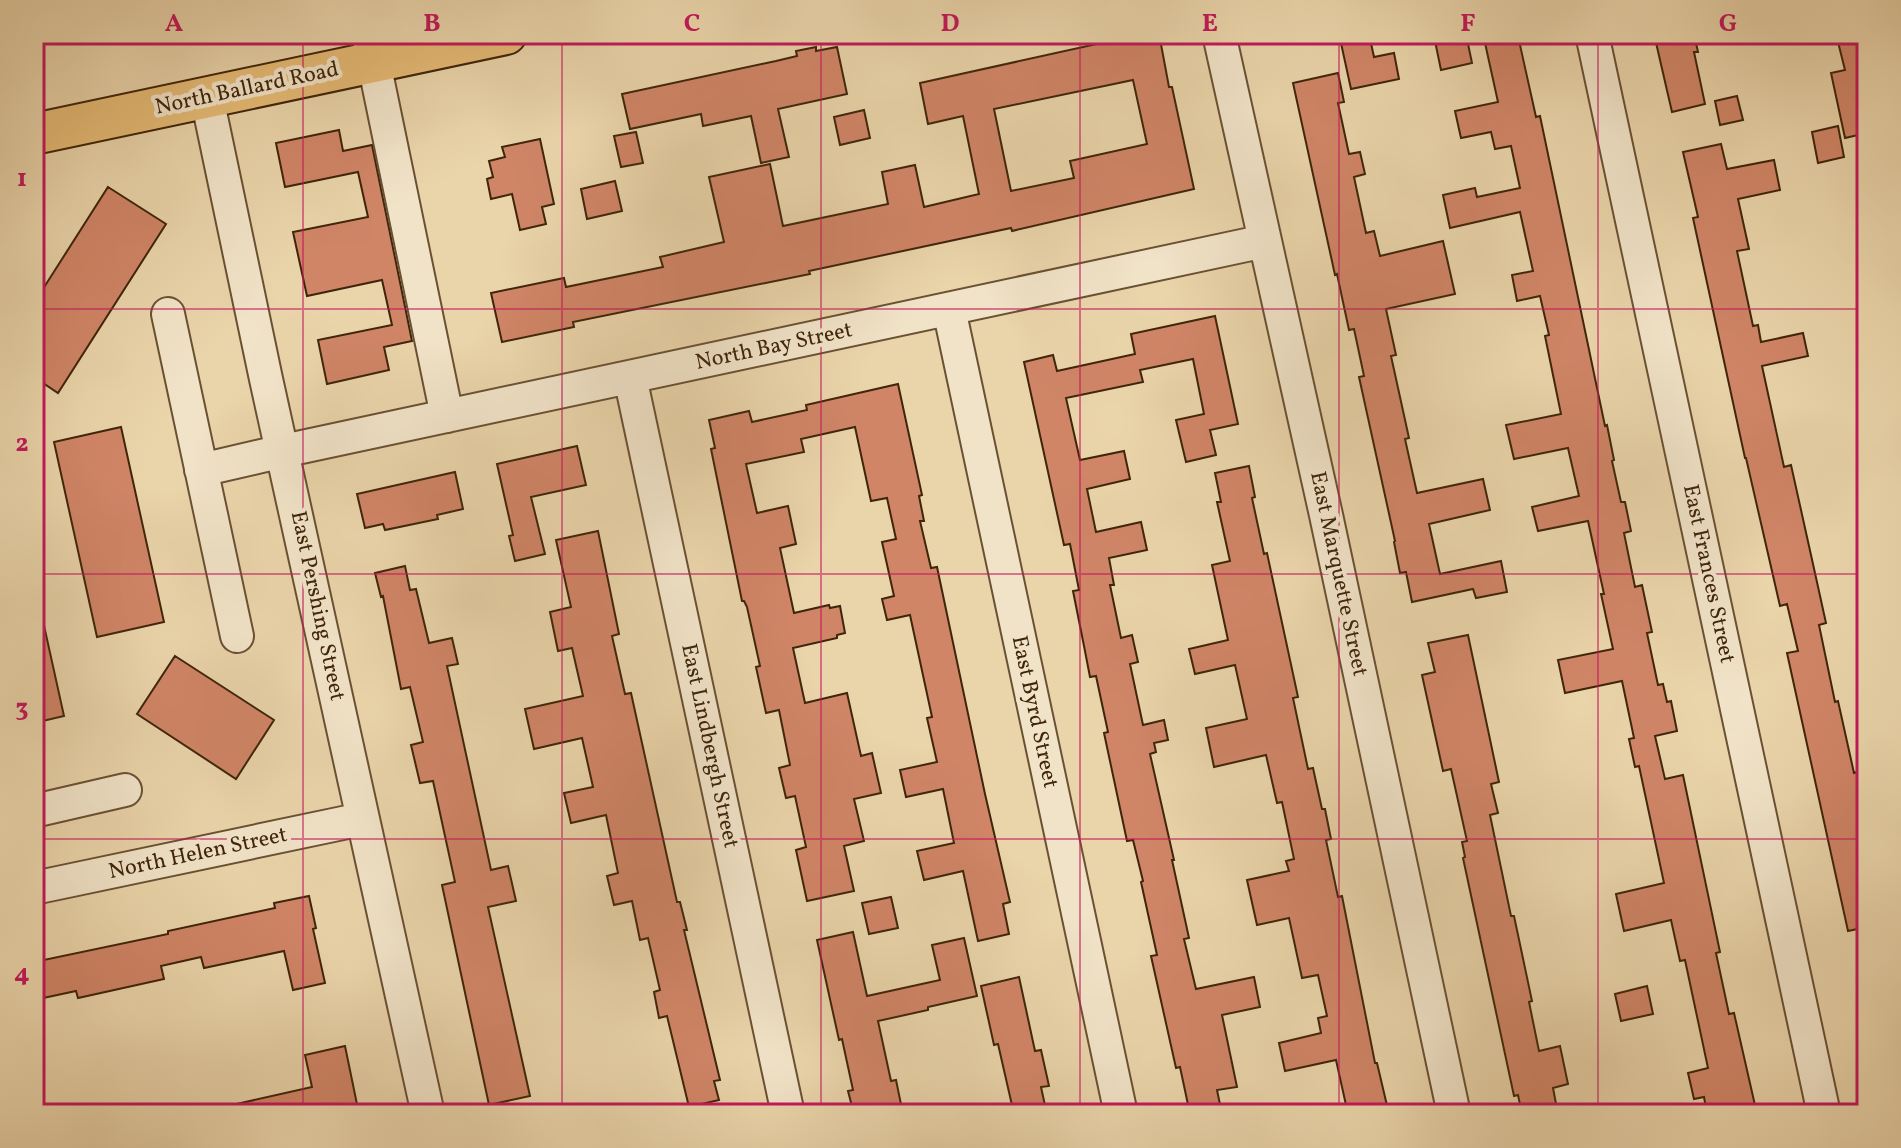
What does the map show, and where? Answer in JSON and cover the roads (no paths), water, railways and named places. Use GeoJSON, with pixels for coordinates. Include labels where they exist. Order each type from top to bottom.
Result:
{"type":"FeatureCollection","features":[{"type":"Feature","properties":{"kind":"main road","name":"North Ballard Road"},"geometry":{"type":"LineString","coordinates":[[34,134],[207,98],[370,48],[506,34]]}},
{"type":"Feature","properties":{"kind":"street","name":"East Marquette Street"},"geometry":{"type":"LineString","coordinates":[[1219,34],[1454,1114]]}},
{"type":"Feature","properties":{"kind":"street","name":"East Frances Street"},"geometry":{"type":"LineString","coordinates":[[1592,34],[1824,1114]]}},
{"type":"Feature","properties":{"kind":"street"},"geometry":{"type":"LineString","coordinates":[[370,48],[447,416]]}},
{"type":"Feature","properties":{"kind":"street","name":"East Pershing Street"},"geometry":{"type":"LineString","coordinates":[[207,98],[428,1114]]}},
{"type":"Feature","properties":{"kind":"street","name":"North Bay Street"},"geometry":{"type":"LineString","coordinates":[[201,470],[1265,241]]}},
{"type":"Feature","properties":{"kind":"street","name":"East Byrd Street"},"geometry":{"type":"LineString","coordinates":[[949,309],[1121,1114]]}},
{"type":"Feature","properties":{"kind":"street"},"geometry":{"type":"LineString","coordinates":[[168,314],[237,636]]}},
{"type":"Feature","properties":{"kind":"street","name":"East Lindbergh Street"},"geometry":{"type":"LineString","coordinates":[[630,377],[788,1114]]}},
{"type":"Feature","properties":{"kind":"street"},"geometry":{"type":"LineString","coordinates":[[34,811],[125,790]]}},
{"type":"Feature","properties":{"kind":"street","name":"North Helen Street"},"geometry":{"type":"LineString","coordinates":[[34,888],[362,819]]}}]}
